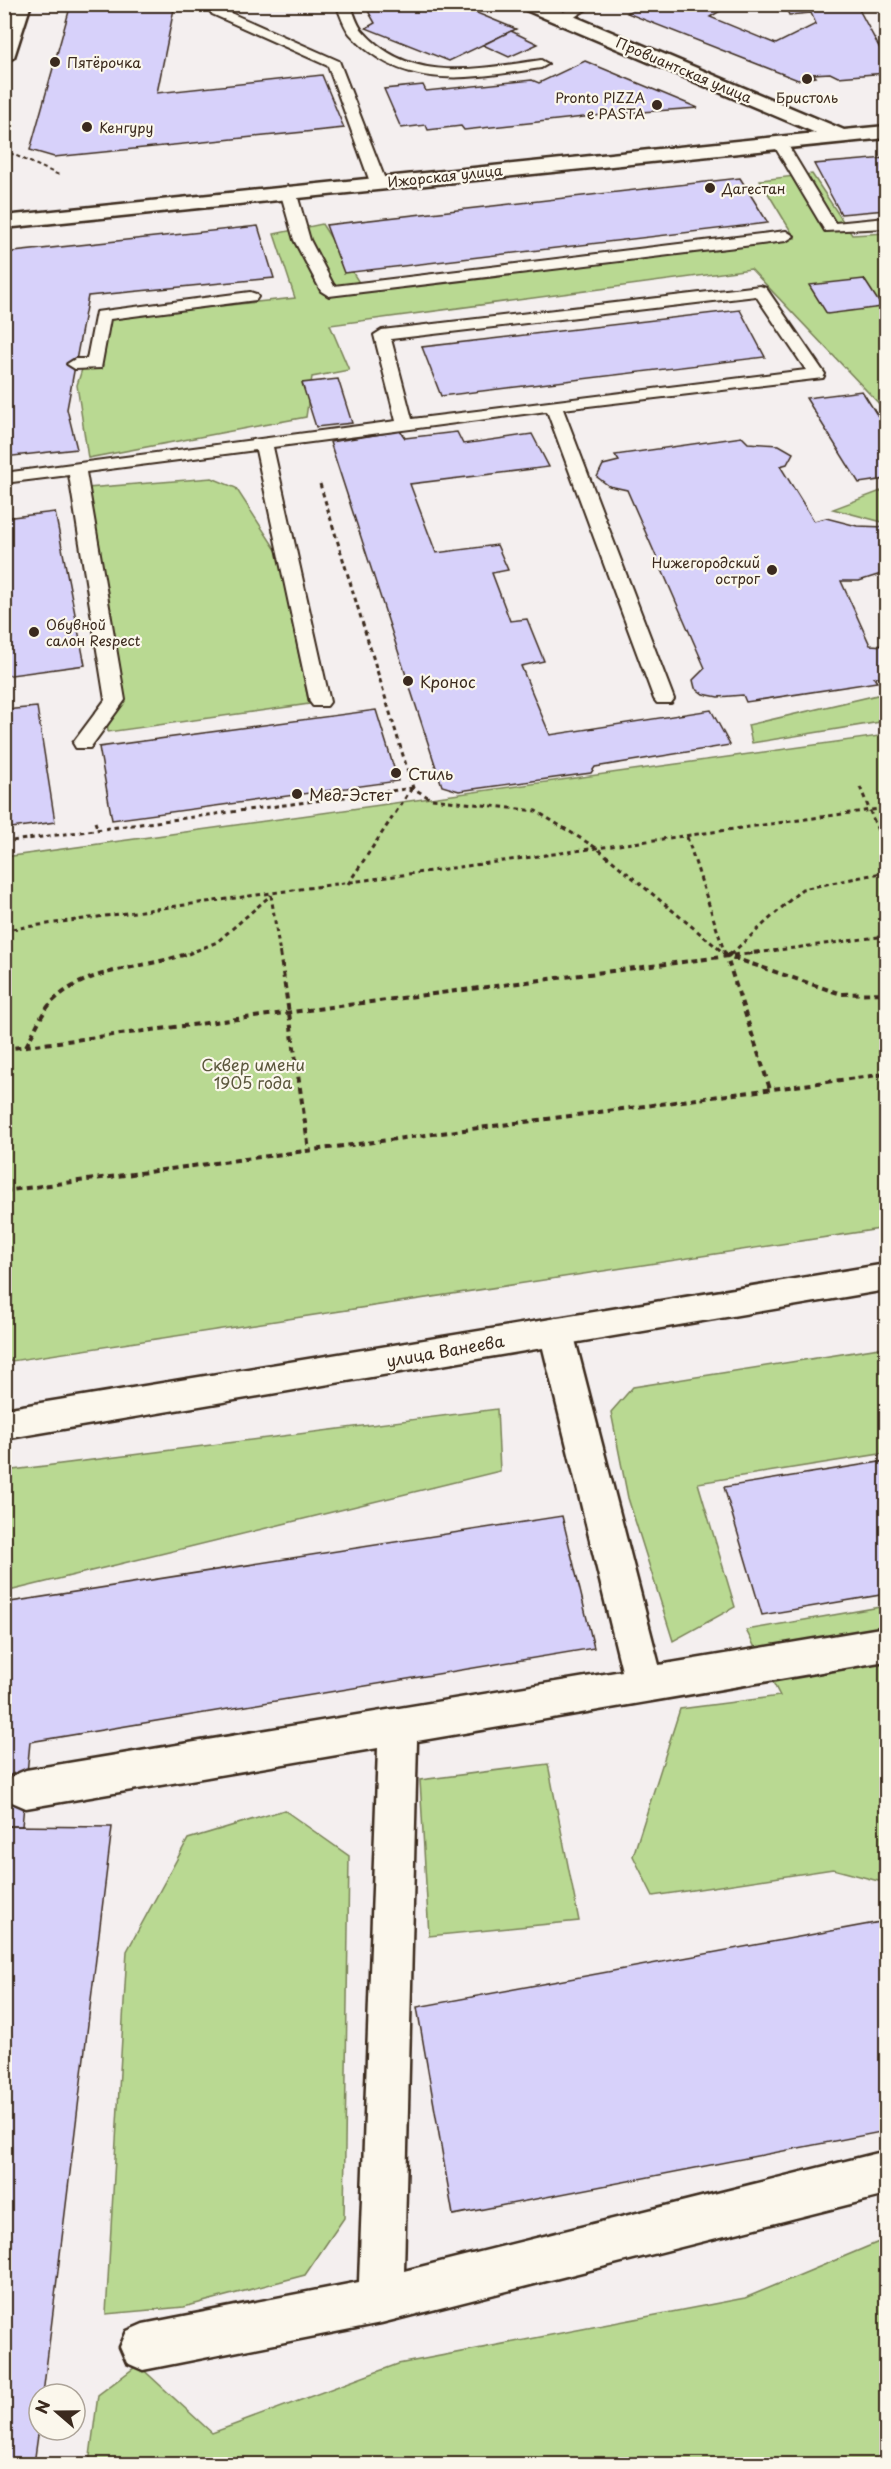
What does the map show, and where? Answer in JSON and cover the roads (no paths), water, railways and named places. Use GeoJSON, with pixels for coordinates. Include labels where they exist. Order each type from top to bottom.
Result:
{"type":"FeatureCollection","features":[{"type":"Feature","properties":{"kind":"street"},"geometry":{"type":"LineString","coordinates":[[4,57],[22,4]]}},
{"type":"Feature","properties":{"kind":"street","name":"Провиантская улица"},"geometry":{"type":"LineString","coordinates":[[528,4],[841,136]]}},
{"type":"Feature","properties":{"kind":"street","name":"Ижорская улица"},"geometry":{"type":"LineString","coordinates":[[4,222],[288,191],[886,132]]}},
{"type":"Feature","properties":{"kind":"street","name":"улица Ванеева"},"geometry":{"type":"LineString","coordinates":[[4,1424],[886,1277]]}},
{"type":"Feature","properties":{"kind":"street"},"geometry":{"type":"LineString","coordinates":[[556,1332],[645,1685]]}},
{"type":"Feature","properties":{"kind":"street"},"geometry":{"type":"LineString","coordinates":[[26,1789],[886,1644]]}},
{"type":"Feature","properties":{"kind":"street"},"geometry":{"type":"LineString","coordinates":[[381,2300],[398,1726]]}},
{"type":"Feature","properties":{"kind":"street"},"geometry":{"type":"LineString","coordinates":[[143,2347],[381,2300],[886,2173]]}},
{"type":"Feature","properties":{"kind":"lane"},"geometry":{"type":"LineString","coordinates":[[343,4],[355,31],[389,59],[425,73],[478,73],[541,64]]}},
{"type":"Feature","properties":{"kind":"lane"},"geometry":{"type":"LineString","coordinates":[[562,19],[588,4]]}},
{"type":"Feature","properties":{"kind":"lane"},"geometry":{"type":"LineString","coordinates":[[217,11],[334,64],[378,182]]}},
{"type":"Feature","properties":{"kind":"lane"},"geometry":{"type":"LineString","coordinates":[[779,142],[830,228],[886,223]]}},
{"type":"Feature","properties":{"kind":"lane"},"geometry":{"type":"LineString","coordinates":[[288,191],[302,240],[329,291],[786,236]]}},
{"type":"Feature","properties":{"kind":"lane"},"geometry":{"type":"LineString","coordinates":[[4,478],[405,423],[817,374],[760,291],[382,335],[405,423]]}},
{"type":"Feature","properties":{"kind":"lane"},"geometry":{"type":"LineString","coordinates":[[75,364],[95,364],[102,315],[250,297]]}},
{"type":"Feature","properties":{"kind":"lane"},"geometry":{"type":"LineString","coordinates":[[553,405],[664,699]]}},
{"type":"Feature","properties":{"kind":"lane"},"geometry":{"type":"LineString","coordinates":[[263,443],[320,702]]}},
{"type":"Feature","properties":{"kind":"lane"},"geometry":{"type":"LineString","coordinates":[[76,468],[116,700],[83,743]]}},
{"type":"Feature","properties":{"kind":"place","name":"Пятёрочка"},"geometry":{"type":"Point","coordinates":[55,62]}},
{"type":"Feature","properties":{"kind":"place","name":"Бристоль"},"geometry":{"type":"Point","coordinates":[807,79]}},
{"type":"Feature","properties":{"kind":"place","name":"Pronto PIZZA e PASTA"},"geometry":{"type":"Point","coordinates":[657,105]}},
{"type":"Feature","properties":{"kind":"place","name":"Кенгуру"},"geometry":{"type":"Point","coordinates":[87,127]}},
{"type":"Feature","properties":{"kind":"place","name":"Дагестан"},"geometry":{"type":"Point","coordinates":[710,188]}},
{"type":"Feature","properties":{"kind":"place","name":"Нижегородский острог"},"geometry":{"type":"Point","coordinates":[772,570]}},
{"type":"Feature","properties":{"kind":"place","name":"Обувной салон Respect"},"geometry":{"type":"Point","coordinates":[34,632]}},
{"type":"Feature","properties":{"kind":"place","name":"Кронос"},"geometry":{"type":"Point","coordinates":[408,681]}},
{"type":"Feature","properties":{"kind":"place","name":"Стиль"},"geometry":{"type":"Point","coordinates":[396,773]}},
{"type":"Feature","properties":{"kind":"place","name":"Мед-Эстет"},"geometry":{"type":"Point","coordinates":[297,794]}},
{"type":"Feature","properties":{"kind":"park label","name":"Сквер имени 1905 года"},"geometry":{"type":"Point","coordinates":[253,1073]}}]}
